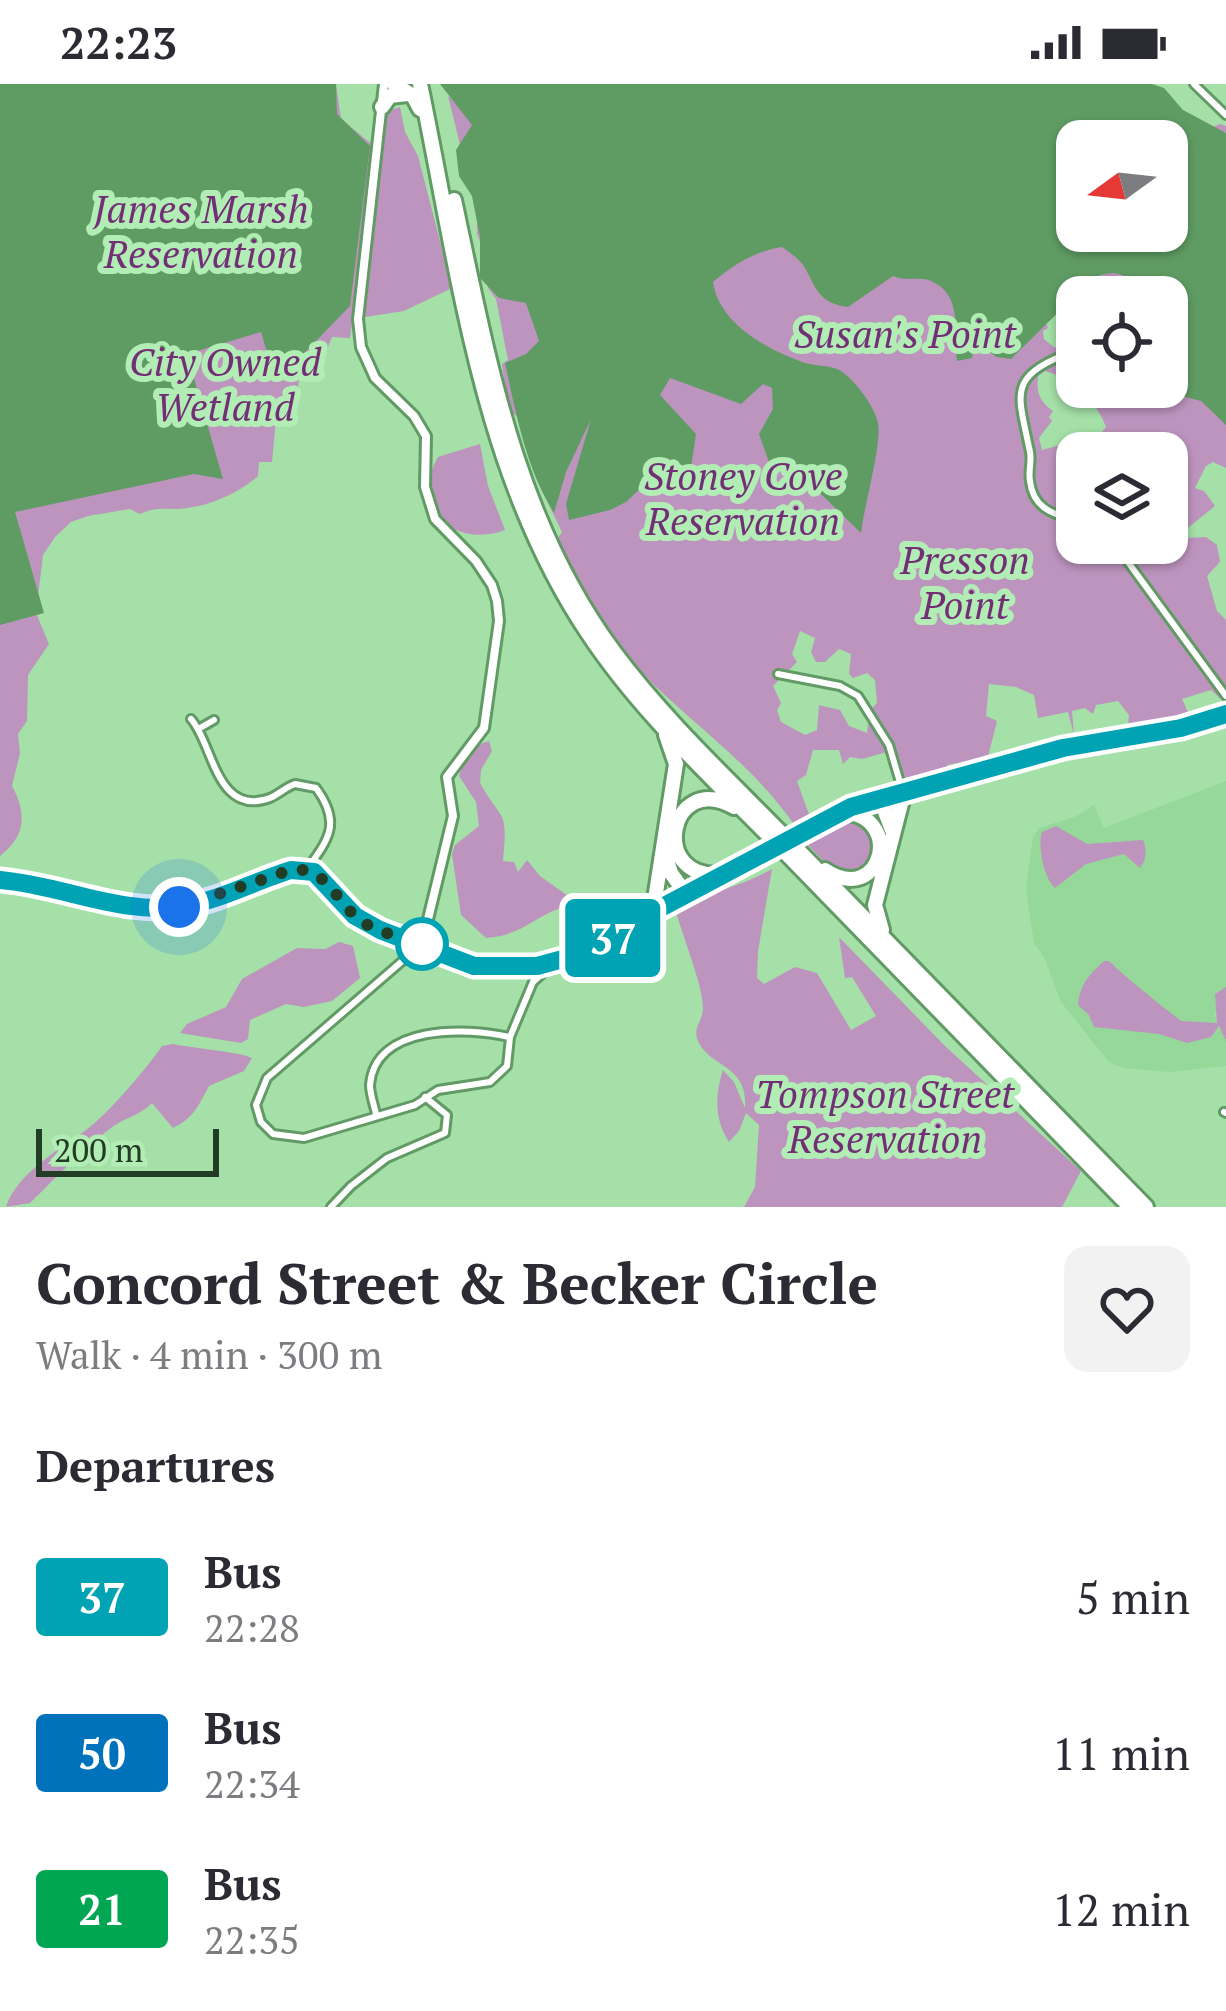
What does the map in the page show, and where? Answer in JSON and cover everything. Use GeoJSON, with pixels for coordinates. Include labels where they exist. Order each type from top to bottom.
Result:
{"type":"FeatureCollection","features":[{"type":"Feature","properties":{"kind":"highway"},"geometry":{"type":"LineString","coordinates":[[394,84],[419,87]]}},
{"type":"Feature","properties":{"kind":"highway"},"geometry":{"type":"LineString","coordinates":[[382,107],[393,95],[419,87]]}},
{"type":"Feature","properties":{"kind":"highway"},"geometry":{"type":"LineString","coordinates":[[419,87],[488,406],[512,482],[565,596],[674,752],[653,912]]}},
{"type":"Feature","properties":{"kind":"highway"},"geometry":{"type":"LineString","coordinates":[[419,87],[504,424],[547,539],[582,604],[620,659],[777,836]]}},
{"type":"Feature","properties":{"kind":"highway"},"geometry":{"type":"LineString","coordinates":[[622,679],[1146,1207]]}},
{"type":"Feature","properties":{"kind":"highway"},"geometry":{"type":"LineString","coordinates":[[790,848],[831,874],[855,880],[878,860],[884,833],[903,792]]}},
{"type":"Feature","properties":{"kind":"highway"},"geometry":{"type":"LineString","coordinates":[[664,849],[677,883],[691,891],[674,841],[676,824],[686,808],[705,799],[728,803],[777,836]]}},
{"type":"Feature","properties":{"kind":"highway"},"geometry":{"type":"LineString","coordinates":[[876,800],[884,833],[877,920],[940,998]]}},
{"type":"Feature","properties":{"kind":"highway"},"geometry":{"type":"LineString","coordinates":[[839,812],[861,816],[884,833]]}},
{"type":"Feature","properties":{"kind":"highway"},"geometry":{"type":"LineString","coordinates":[[790,848],[1130,1207]]}},
{"type":"Feature","properties":{"kind":"highway"},"geometry":{"type":"LineString","coordinates":[[682,860],[702,873],[724,874]]}},
{"type":"Feature","properties":{"kind":"main road"},"geometry":{"type":"LineString","coordinates":[[724,874],[839,812],[876,800],[1063,748],[1181,728],[1226,714]]}},
{"type":"Feature","properties":{"kind":"street"},"geometry":{"type":"LineString","coordinates":[[384,84],[358,319],[361,347],[381,386],[413,416],[426,436],[424,487],[435,518],[492,585],[499,621],[484,728],[447,777],[453,816],[422,944],[267,1078],[258,1095],[257,1114],[273,1134],[304,1138],[415,1105],[438,1090],[479,1086],[495,1079],[507,1066],[510,1037],[532,982],[555,961]]}},
{"type":"Feature","properties":{"kind":"street"},"geometry":{"type":"LineString","coordinates":[[1194,84],[1226,115]]}},
{"type":"Feature","properties":{"kind":"street"},"geometry":{"type":"LineString","coordinates":[[1056,362],[1030,376],[1018,398],[1033,493],[1044,510],[1056,515]]}},
{"type":"Feature","properties":{"kind":"street"},"geometry":{"type":"LineString","coordinates":[[1129,564],[1226,696]]}},
{"type":"Feature","properties":{"kind":"street"},"geometry":{"type":"LineString","coordinates":[[778,674],[841,686],[858,696],[889,745],[903,792]]}},
{"type":"Feature","properties":{"kind":"street"},"geometry":{"type":"LineString","coordinates":[[191,719],[200,728],[214,773],[237,795],[259,800],[296,784],[316,788],[332,814],[331,827],[307,869]]}},
{"type":"Feature","properties":{"kind":"street"},"geometry":{"type":"LineString","coordinates":[[200,728],[214,720]]}},
{"type":"Feature","properties":{"kind":"street"},"geometry":{"type":"LineString","coordinates":[[0,880],[57,887],[116,904],[160,908],[188,906],[291,870],[307,869],[321,876],[346,909],[367,925],[484,968],[537,966],[585,953],[724,874]]}},
{"type":"Feature","properties":{"kind":"street"},"geometry":{"type":"LineString","coordinates":[[376,1114],[370,1086],[388,1050],[404,1041],[460,1030],[510,1037]]}},
{"type":"Feature","properties":{"kind":"street"},"geometry":{"type":"LineString","coordinates":[[331,1207],[387,1158],[445,1133],[447,1115],[425,1097]]}},
{"type":"Feature","properties":{"kind":"shaded area"},"geometry":{"type":"Polygon","coordinates":[[[0,84],[336,84],[337,114],[370,146],[350,306],[276,382],[261,332],[187,354],[223,479],[194,474],[15,512],[44,613],[0,625],[0,84]]]}},
{"type":"Feature","properties":{"kind":"shaded area"},"geometry":{"type":"Polygon","coordinates":[[[440,84],[1152,84],[1164,88],[1183,110],[1226,133],[1226,425],[1201,401],[1188,398],[1188,276],[1056,276],[1056,315],[1011,359],[996,357],[986,348],[957,361],[953,305],[941,287],[893,276],[848,307],[838,305],[820,294],[803,265],[782,247],[728,270],[713,282],[717,297],[735,323],[761,343],[805,363],[841,371],[869,402],[879,433],[861,533],[789,463],[770,465],[759,434],[773,409],[772,388],[763,384],[741,404],[670,378],[660,395],[696,434],[690,475],[647,482],[610,510],[569,520],[566,504],[591,419],[566,472],[554,513],[529,459],[505,363],[526,354],[539,341],[526,303],[499,298],[480,278],[480,237],[472,196],[459,176],[456,150],[472,125],[440,84]]]}},
{"type":"Feature","properties":{"kind":"shaded area"},"geometry":{"type":"Polygon","coordinates":[[[1226,781],[1226,987],[1215,994],[1218,1012],[1214,1014],[1226,1041],[1226,1066],[1169,1072],[1124,1068],[1109,1062],[1061,1002],[1034,943],[1026,889],[1033,837],[1039,828],[1075,817],[1094,805],[1104,828],[1226,781]]]}},
{"type":"Feature","properties":{"kind":"green space"},"geometry":{"type":"Polygon","coordinates":[[[0,84],[336,84],[341,119],[374,146],[350,338],[332,337],[323,359],[299,376],[297,405],[277,408],[272,462],[259,462],[258,476],[251,482],[206,504],[140,514],[130,509],[71,522],[43,555],[36,613],[49,644],[28,675],[27,721],[18,734],[20,753],[12,786],[21,824],[15,841],[0,856],[0,84]]]}},
{"type":"Feature","properties":{"kind":"green space"},"geometry":{"type":"Polygon","coordinates":[[[448,96],[705,292],[716,268],[773,242],[891,273],[926,277],[1043,315],[1048,328],[1043,331],[1044,339],[1056,347],[1056,375],[1045,371],[1038,376],[1038,391],[1053,411],[1052,421],[1039,438],[1042,450],[1056,446],[1056,564],[1188,564],[1188,538],[1206,537],[1217,545],[1220,562],[1207,576],[1217,611],[1226,620],[1226,704],[1211,690],[1182,699],[1192,721],[1127,734],[1129,715],[1118,701],[1096,705],[1093,714],[1085,708],[1072,711],[1074,735],[1068,712],[1038,718],[1034,695],[989,684],[986,716],[997,721],[986,765],[978,768],[973,760],[947,765],[948,776],[905,788],[898,786],[887,752],[850,757],[843,764],[839,750],[813,750],[806,775],[797,781],[811,820],[793,823],[759,782],[629,658],[556,542],[562,532],[524,420],[508,411],[502,364],[508,360],[496,299],[488,288],[488,261],[477,234],[477,213],[448,96]],[[800,631],[792,654],[797,662],[773,686],[781,703],[777,710],[781,722],[805,735],[817,730],[819,705],[840,710],[849,726],[867,733],[870,710],[877,703],[875,680],[867,673],[853,678],[849,674],[851,654],[839,649],[825,662],[816,662],[811,652],[815,638],[800,631]]]}},
{"type":"Feature","properties":{"kind":"green space"},"geometry":{"type":"Polygon","coordinates":[[[400,107],[405,132],[418,156],[452,288],[404,311],[365,317],[381,139],[388,111],[400,107]]]}},
{"type":"Feature","properties":{"kind":"green space"},"geometry":{"type":"Polygon","coordinates":[[[1220,124],[1226,126],[1226,468],[1213,462],[1206,466],[1195,488],[1204,491],[1215,506],[1189,527],[1188,432],[1102,432],[1106,427],[1096,408],[1188,408],[1188,276],[1129,276],[1149,252],[1188,252],[1188,179],[1208,129],[1220,124]]]}},
{"type":"Feature","properties":{"kind":"green space"},"geometry":{"type":"Polygon","coordinates":[[[480,444],[488,486],[505,530],[485,535],[468,534],[441,519],[429,491],[438,457],[480,444]]]}},
{"type":"Feature","properties":{"kind":"green space"},"geometry":{"type":"Polygon","coordinates":[[[489,741],[492,751],[481,770],[480,783],[504,823],[503,861],[514,862],[518,872],[527,860],[540,876],[575,901],[512,932],[486,938],[461,915],[452,854],[455,845],[479,826],[476,802],[459,776],[466,759],[489,741]]]}},
{"type":"Feature","properties":{"kind":"green space"},"geometry":{"type":"Polygon","coordinates":[[[851,820],[872,834],[872,855],[863,871],[834,873],[808,845],[819,832],[851,820]]]}},
{"type":"Feature","properties":{"kind":"green space"},"geometry":{"type":"Polygon","coordinates":[[[1056,826],[1087,844],[1143,840],[1144,862],[1140,868],[1124,854],[1086,864],[1055,888],[1040,845],[1042,832],[1056,826]]]}},
{"type":"Feature","properties":{"kind":"green space","name":"Tompson Street Reservation"},"geometry":{"type":"Polygon","coordinates":[[[772,869],[757,978],[764,984],[795,967],[817,973],[851,1030],[876,1016],[852,977],[845,978],[839,937],[945,1046],[1081,1171],[1062,1207],[744,1207],[755,1187],[759,1125],[746,1113],[729,1142],[721,1125],[717,1098],[723,1070],[745,1108],[744,1094],[735,1075],[705,1051],[697,1038],[702,998],[675,908],[772,869]]]}},
{"type":"Feature","properties":{"kind":"green space"},"geometry":{"type":"Polygon","coordinates":[[[339,942],[353,946],[360,978],[332,1001],[304,1007],[286,1004],[250,1020],[248,1039],[241,1043],[180,1033],[187,1024],[226,1007],[242,979],[297,948],[325,949],[339,942]]]}},
{"type":"Feature","properties":{"kind":"green space"},"geometry":{"type":"Polygon","coordinates":[[[1104,961],[1181,1021],[1217,1023],[1215,994],[1226,987],[1226,1041],[1219,1026],[1211,1037],[1187,1043],[1159,1034],[1094,1027],[1078,1005],[1079,998],[1086,980],[1104,961]]]}},
{"type":"Feature","properties":{"kind":"green space"},"geometry":{"type":"Polygon","coordinates":[[[162,1046],[252,1058],[244,1071],[209,1086],[195,1111],[180,1124],[173,1128],[152,1103],[100,1137],[30,1203],[6,1207],[29,1173],[95,1123],[162,1046]]]}},
{"type":"Feature","properties":{"kind":"bus line","name":"37"},"geometry":{"type":"LineString","coordinates":[[0,880],[57,887],[116,904],[160,908],[188,906],[291,870],[307,869],[321,876],[346,909],[367,925],[474,966],[537,966],[607,942],[653,912],[851,807],[1063,748],[1181,728],[1226,714]]}},
{"type":"Feature","properties":{"kind":"route"},"geometry":{"type":"LineString","coordinates":[[179,907],[307,869],[321,876],[356,918],[422,944]]}},
{"type":"Feature","properties":{"kind":"park label","name":"James Marsh Reservation"},"geometry":{"type":"Point","coordinates":[201,230]}},
{"type":"Feature","properties":{"kind":"park label","name":"Susan's Point"},"geometry":{"type":"Point","coordinates":[905,333]}},
{"type":"Feature","properties":{"kind":"park label","name":"City Owned Wetland"},"geometry":{"type":"Point","coordinates":[225,384]}},
{"type":"Feature","properties":{"kind":"park label","name":"Stoney Cove Reservation"},"geometry":{"type":"Point","coordinates":[743,498]}},
{"type":"Feature","properties":{"kind":"park label","name":"Presson Point"},"geometry":{"type":"Point","coordinates":[965,582]}}]}
